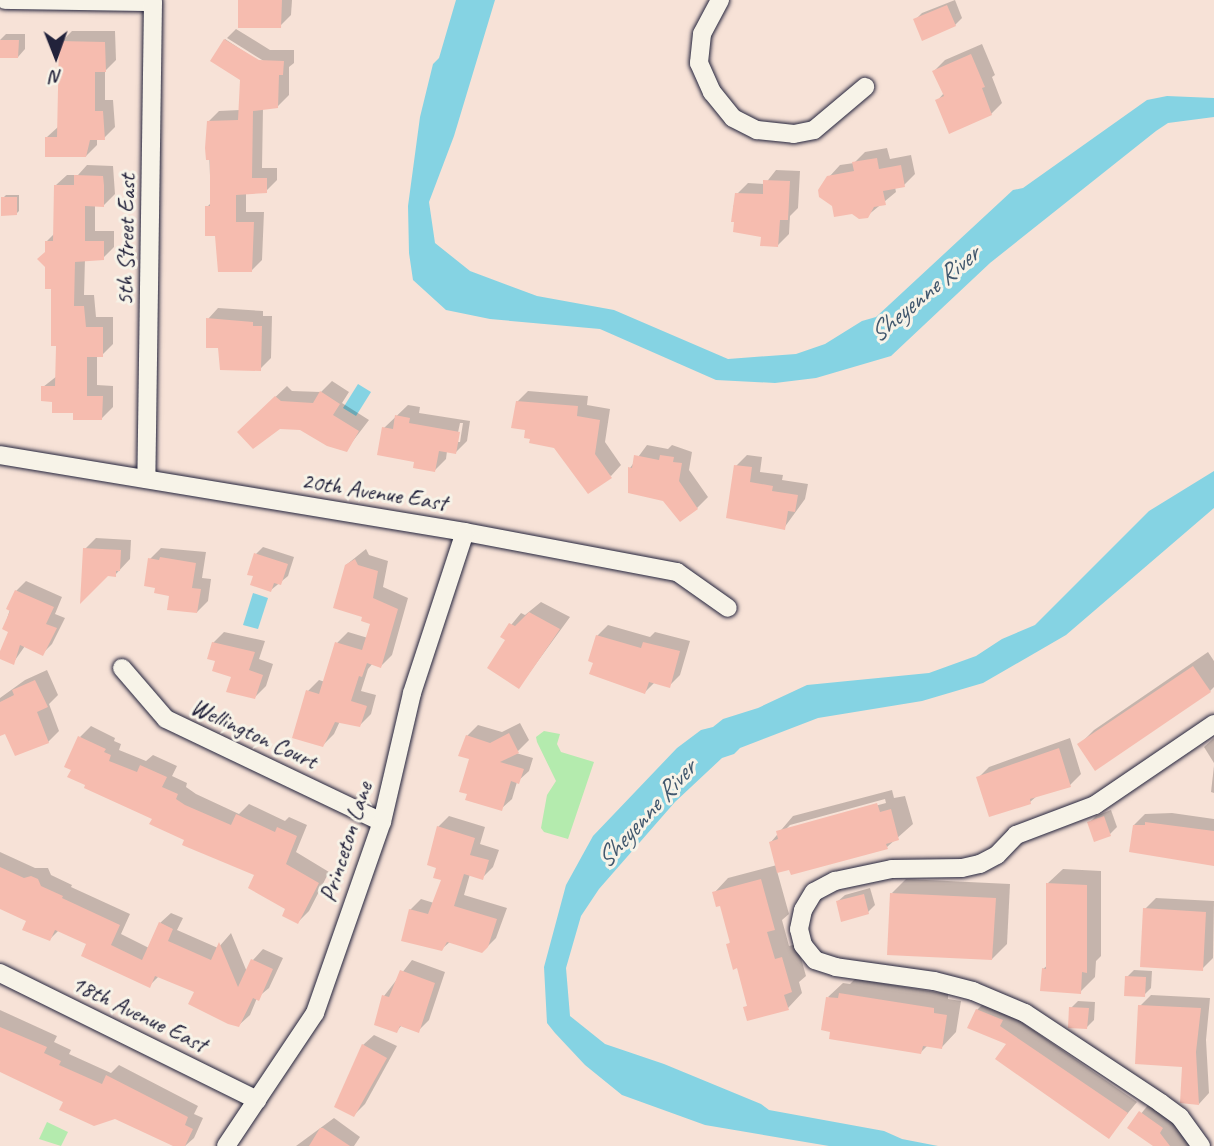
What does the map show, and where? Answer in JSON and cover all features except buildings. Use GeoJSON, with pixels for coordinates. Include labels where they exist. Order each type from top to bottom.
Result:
{"type":"FeatureCollection","features":[{"type":"Feature","properties":{"kind":"street"},"geometry":{"type":"LineString","coordinates":[[5,0],[153,2]]}},
{"type":"Feature","properties":{"kind":"street"},"geometry":{"type":"LineString","coordinates":[[720,0],[702,34],[699,63],[712,92],[733,118],[757,130],[794,134],[814,130],[865,88]]}},
{"type":"Feature","properties":{"kind":"street","name":"5th Street East"},"geometry":{"type":"LineString","coordinates":[[146,479],[153,2]]}},
{"type":"Feature","properties":{"kind":"street","name":"20th Avenue East"},"geometry":{"type":"LineString","coordinates":[[0,454],[465,532],[677,572],[728,608]]}},
{"type":"Feature","properties":{"kind":"street","name":"Princeton Lane"},"geometry":{"type":"LineString","coordinates":[[226,1146],[315,1013],[382,822],[412,693],[465,532]]}},
{"type":"Feature","properties":{"kind":"street","name":"Wellington Court"},"geometry":{"type":"LineString","coordinates":[[122,668],[166,719],[382,822]]}},
{"type":"Feature","properties":{"kind":"street"},"geometry":{"type":"LineString","coordinates":[[1201,1146],[1180,1118],[1161,1102],[1025,1013],[973,991],[934,981],[836,967],[816,960],[803,945],[799,929],[803,910],[814,892],[835,881],[892,869],[961,868],[980,863],[997,855],[1016,835],[1096,805],[1214,724]]}},
{"type":"Feature","properties":{"kind":"street","name":"18th Avenue East"},"geometry":{"type":"LineString","coordinates":[[0,973],[257,1100]]}},
{"type":"Feature","properties":{"kind":"green space"},"geometry":{"type":"Polygon","coordinates":[[[544,731],[560,734],[557,744],[561,752],[594,762],[568,839],[544,832],[541,828],[547,795],[556,781],[537,742],[536,737],[544,731]]]}},
{"type":"Feature","properties":{"kind":"green space"},"geometry":{"type":"Polygon","coordinates":[[[47,1122],[68,1132],[61,1146],[39,1139],[47,1122]]]}},
{"type":"Feature","properties":{"kind":"water","name":"Sheyenne River"},"geometry":{"type":"Polygon","coordinates":[[[456,0],[495,0],[454,136],[429,202],[435,243],[470,271],[537,296],[614,310],[728,359],[796,354],[825,344],[862,321],[876,317],[1013,190],[1023,188],[1147,100],[1167,96],[1214,98],[1214,117],[1168,123],[1156,131],[990,263],[891,356],[816,378],[775,383],[716,380],[600,329],[490,319],[446,310],[413,280],[409,253],[408,206],[420,117],[433,64],[439,58],[456,0]]]}},
{"type":"Feature","properties":{"kind":"water"},"geometry":{"type":"Polygon","coordinates":[[[358,384],[371,392],[356,416],[343,408],[358,384]]]}},
{"type":"Feature","properties":{"kind":"water","name":"Sheyenne River"},"geometry":{"type":"Polygon","coordinates":[[[1214,471],[1214,508],[1066,635],[983,683],[922,701],[818,718],[740,748],[734,754],[722,758],[675,802],[599,889],[581,916],[566,968],[570,1016],[605,1044],[664,1064],[761,1104],[769,1110],[884,1131],[902,1139],[938,1146],[829,1146],[705,1125],[622,1095],[585,1065],[555,1033],[547,1023],[544,967],[566,885],[593,836],[677,748],[701,730],[713,727],[723,719],[758,708],[807,685],[929,673],[976,656],[1002,639],[1035,625],[1149,511],[1214,471]]]}},
{"type":"Feature","properties":{"kind":"water"},"geometry":{"type":"Polygon","coordinates":[[[253,593],[268,598],[258,629],[243,625],[253,593]]]}}]}
